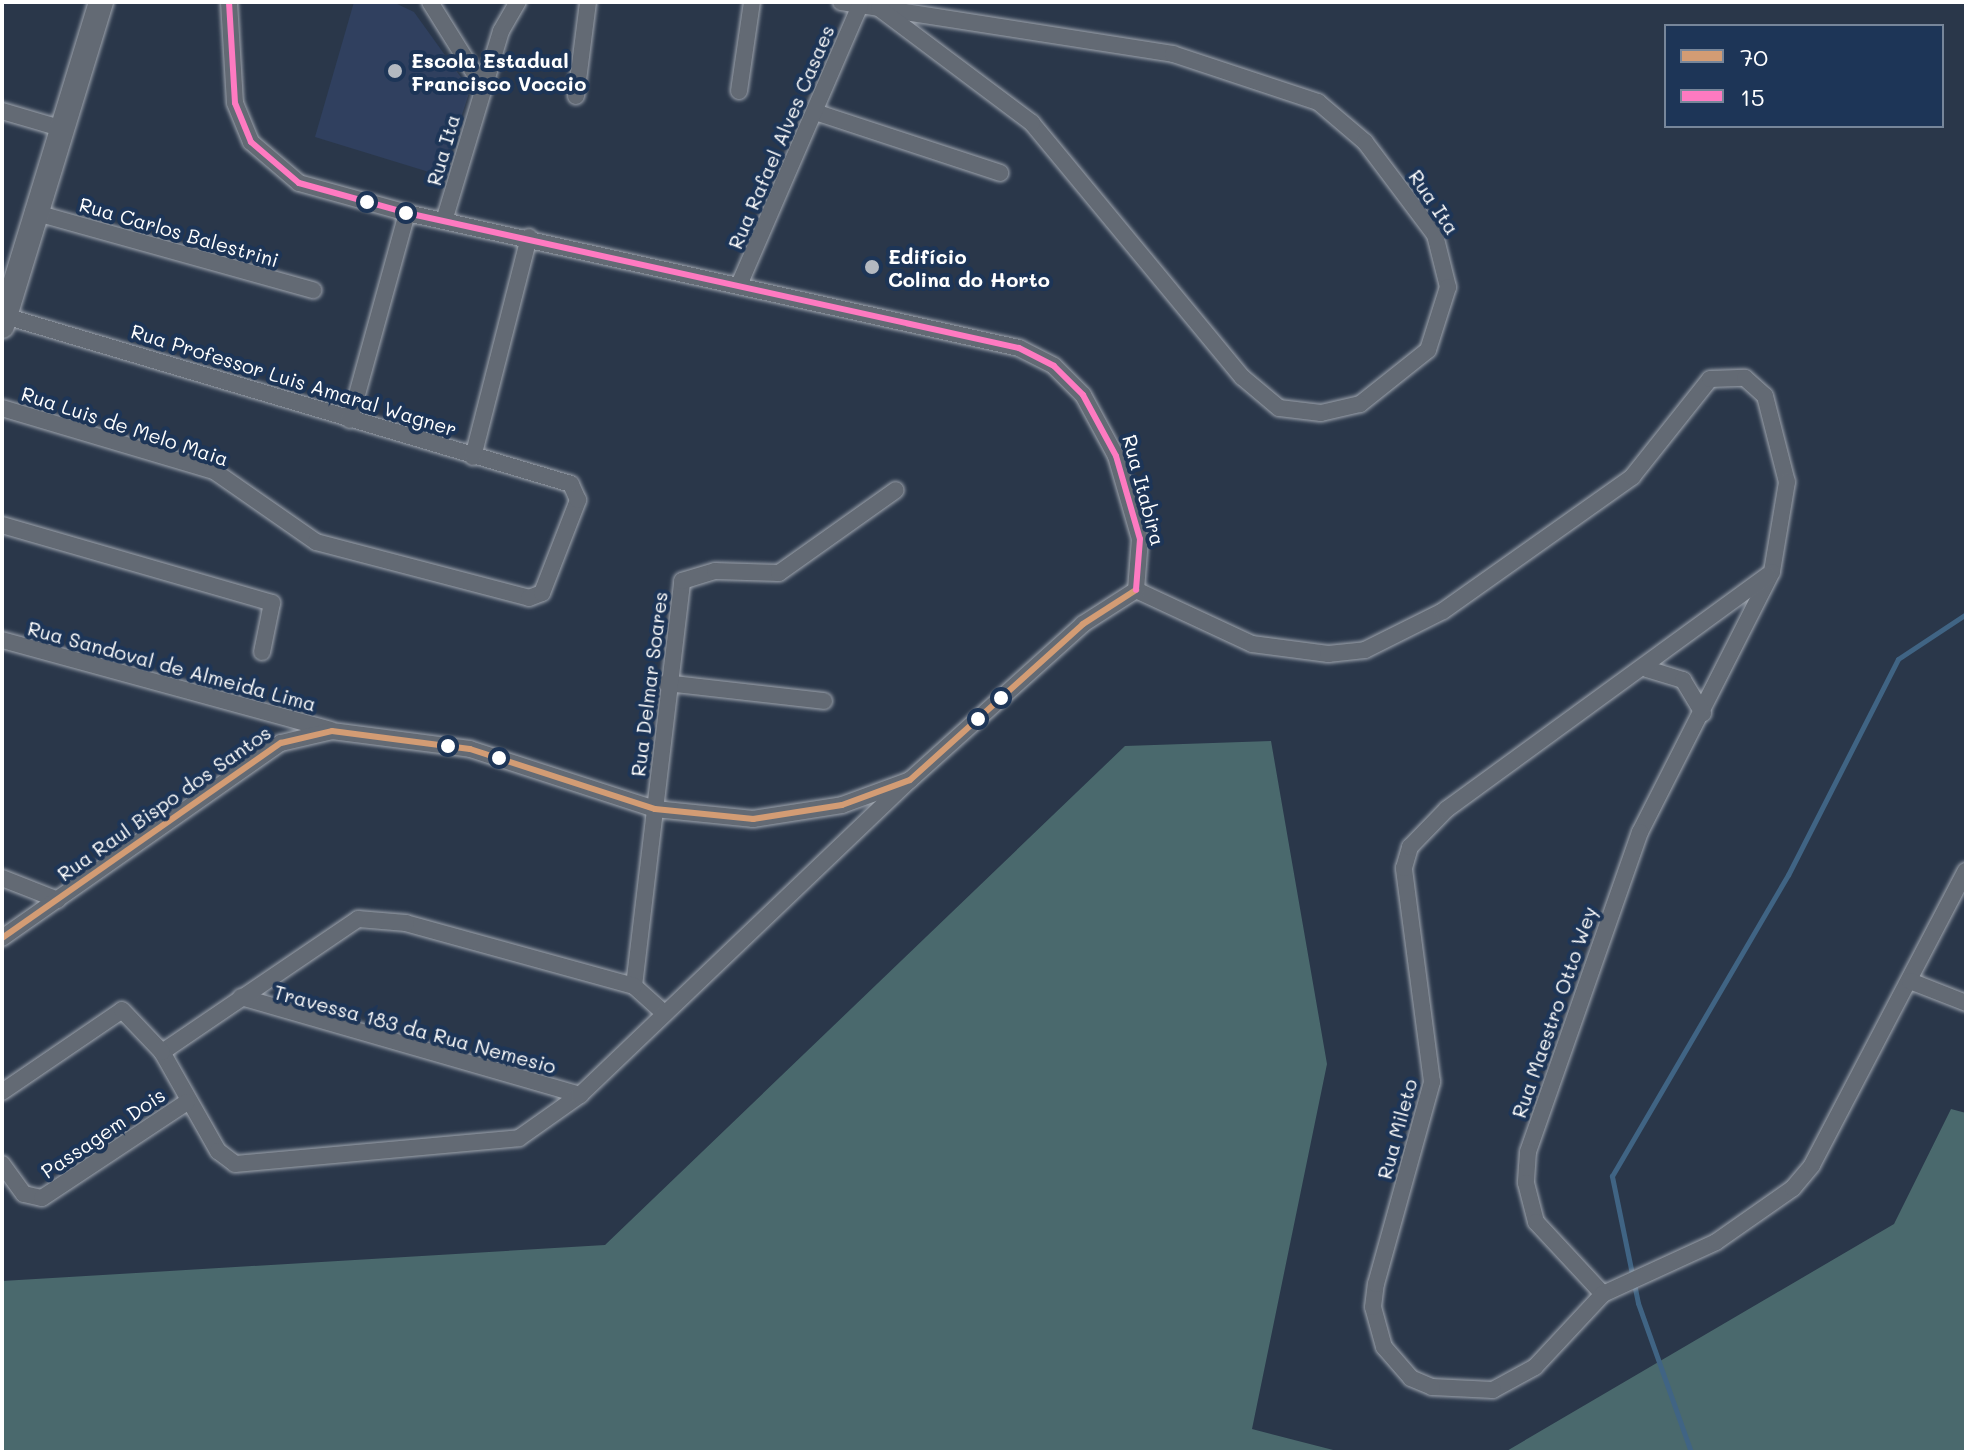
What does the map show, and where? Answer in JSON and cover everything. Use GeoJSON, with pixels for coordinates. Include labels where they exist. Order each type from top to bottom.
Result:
{"type":"FeatureCollection","features":[{"type":"Feature","properties":{"kind":"street"},"geometry":{"type":"LineString","coordinates":[[4,321],[33,212],[101,2]]}},
{"type":"Feature","properties":{"kind":"street","name":"Rua Itabira"},"geometry":{"type":"LineString","coordinates":[[229,2],[228,72],[251,142],[299,183],[407,213],[529,237],[1019,348],[1054,366],[1083,395],[1116,456],[1140,539],[1136,590]]}},
{"type":"Feature","properties":{"kind":"street"},"geometry":{"type":"LineString","coordinates":[[430,2],[483,87]]}},
{"type":"Feature","properties":{"kind":"street","name":"Rua Ita"},"geometry":{"type":"LineString","coordinates":[[444,221],[483,87],[518,2]]}},
{"type":"Feature","properties":{"kind":"street"},"geometry":{"type":"LineString","coordinates":[[576,96],[588,2]]}},
{"type":"Feature","properties":{"kind":"street"},"geometry":{"type":"LineString","coordinates":[[739,91],[752,2]]}},
{"type":"Feature","properties":{"kind":"street","name":"Rua Ita"},"geometry":{"type":"LineString","coordinates":[[841,2],[870,5],[1173,54],[1318,102],[1365,142],[1439,244],[1446,302],[1428,350],[1360,404],[1321,413],[1279,408],[1242,377],[1032,123],[870,5]]}},
{"type":"Feature","properties":{"kind":"street","name":"Rua Rafael Alves Casaes"},"geometry":{"type":"LineString","coordinates":[[739,285],[815,112],[870,5]]}},
{"type":"Feature","properties":{"kind":"street"},"geometry":{"type":"LineString","coordinates":[[2,111],[60,128]]}},
{"type":"Feature","properties":{"kind":"street"},"geometry":{"type":"LineString","coordinates":[[815,112],[1000,173]]}},
{"type":"Feature","properties":{"kind":"street","name":"Rua Carlos Balestrini"},"geometry":{"type":"LineString","coordinates":[[33,212],[313,290]]}},
{"type":"Feature","properties":{"kind":"street"},"geometry":{"type":"LineString","coordinates":[[350,420],[407,213]]}},
{"type":"Feature","properties":{"kind":"street"},"geometry":{"type":"LineString","coordinates":[[473,457],[529,237]]}},
{"type":"Feature","properties":{"kind":"street","name":"Rua Professor Luis Amaral Wagner"},"geometry":{"type":"LineString","coordinates":[[4,321],[571,484]]}},
{"type":"Feature","properties":{"kind":"street","name":"Rua Maestro Otto Wey"},"geometry":{"type":"LineString","coordinates":[[1136,590],[1252,644],[1317,654],[1365,650],[1443,611],[1632,477],[1710,379],[1745,378],[1765,396],[1787,482],[1772,572],[1624,874],[1528,1152],[1526,1183],[1536,1222],[1603,1294]]}},
{"type":"Feature","properties":{"kind":"street","name":"Rua Luis de Melo Maia"},"geometry":{"type":"LineString","coordinates":[[2,408],[214,471],[285,525],[337,549],[523,597],[542,593],[578,500],[571,484]]}},
{"type":"Feature","properties":{"kind":"street","name":"Rua Delmar Soares"},"geometry":{"type":"LineString","coordinates":[[634,986],[666,683],[682,581],[715,571],[779,573],[896,490]]}},
{"type":"Feature","properties":{"kind":"street"},"geometry":{"type":"LineString","coordinates":[[2,525],[272,603],[262,652]]}},
{"type":"Feature","properties":{"kind":"street","name":"Rua Mileto"},"geometry":{"type":"LineString","coordinates":[[1603,1294],[1514,1383],[1473,1393],[1432,1387],[1395,1364],[1373,1307],[1432,1082],[1405,893],[1410,847],[1447,809],[1647,669],[1772,572]]}},
{"type":"Feature","properties":{"kind":"street","name":"Rua Raul Bispo dos Santos"},"geometry":{"type":"LineString","coordinates":[[2,938],[281,743],[332,731],[470,749],[655,809],[753,819],[798,815],[910,780],[1083,624],[1136,590]]}},
{"type":"Feature","properties":{"kind":"street","name":"Rua Sandoval de Almeida Lima"},"geometry":{"type":"LineString","coordinates":[[2,640],[332,731]]}},
{"type":"Feature","properties":{"kind":"street"},"geometry":{"type":"LineString","coordinates":[[1647,669],[1683,680],[1703,713]]}},
{"type":"Feature","properties":{"kind":"street"},"geometry":{"type":"LineString","coordinates":[[666,683],[824,701]]}},
{"type":"Feature","properties":{"kind":"street"},"geometry":{"type":"LineString","coordinates":[[2,1092],[122,1010],[162,1052],[187,1102],[225,1158],[285,1164],[511,1140],[541,1128],[580,1095],[664,1013],[850,845],[910,780]]}},
{"type":"Feature","properties":{"kind":"street"},"geometry":{"type":"LineString","coordinates":[[1603,1294],[1716,1242],[1793,1188],[1910,981],[1966,871]]}},
{"type":"Feature","properties":{"kind":"street"},"geometry":{"type":"LineString","coordinates":[[2,878],[58,900]]}},
{"type":"Feature","properties":{"kind":"street"},"geometry":{"type":"LineString","coordinates":[[162,1052],[358,919],[406,923],[634,986],[664,1013]]}},
{"type":"Feature","properties":{"kind":"street"},"geometry":{"type":"LineString","coordinates":[[1910,981],[1966,1003]]}},
{"type":"Feature","properties":{"kind":"street","name":"Travessa 183 da Rua Nemesio"},"geometry":{"type":"LineString","coordinates":[[241,997],[580,1095]]}},
{"type":"Feature","properties":{"kind":"street","name":"Passagem Dois"},"geometry":{"type":"LineString","coordinates":[[2,1164],[24,1194],[42,1198],[187,1102]]}},
{"type":"Feature","properties":{"kind":"shaded area","name":"Escola Estadual Francisco Voccio"},"geometry":{"type":"Polygon","coordinates":[[[354,2],[393,2],[414,12],[470,90],[442,176],[315,137],[354,2]]]}},
{"type":"Feature","properties":{"kind":"green space"},"geometry":{"type":"Polygon","coordinates":[[[1271,741],[1327,1064],[1252,1429],[1341,1452],[2,1452],[2,1281],[605,1245],[1125,746],[1271,741]]]}},
{"type":"Feature","properties":{"kind":"green space"},"geometry":{"type":"Polygon","coordinates":[[[1951,1109],[1966,1113],[1966,1452],[1505,1452],[1894,1224],[1951,1109]]]}},
{"type":"Feature","properties":{"kind":"waterway"},"geometry":{"type":"LineString","coordinates":[[1691,1452],[1638,1303],[1612,1176],[1788,875],[1898,659],[1966,614]]}},
{"type":"Feature","properties":{"kind":"transit line","name":"15"},"geometry":{"type":"LineString","coordinates":[[229,2],[235,103],[251,142],[299,183],[407,213],[1019,348],[1054,366],[1083,395],[1116,456],[1140,539],[1136,590]]}},
{"type":"Feature","properties":{"kind":"transit line","name":"70"},"geometry":{"type":"LineString","coordinates":[[2,938],[281,743],[332,731],[470,749],[655,809],[753,819],[842,805],[910,780],[1083,624],[1136,590]]}},
{"type":"Feature","properties":{"kind":"place","name":"Escola Estadual Francisco Voccio"},"geometry":{"type":"Point","coordinates":[395,71]}},
{"type":"Feature","properties":{"kind":"place","name":"Edifício Colina do Horto"},"geometry":{"type":"Point","coordinates":[872,267]}}]}
